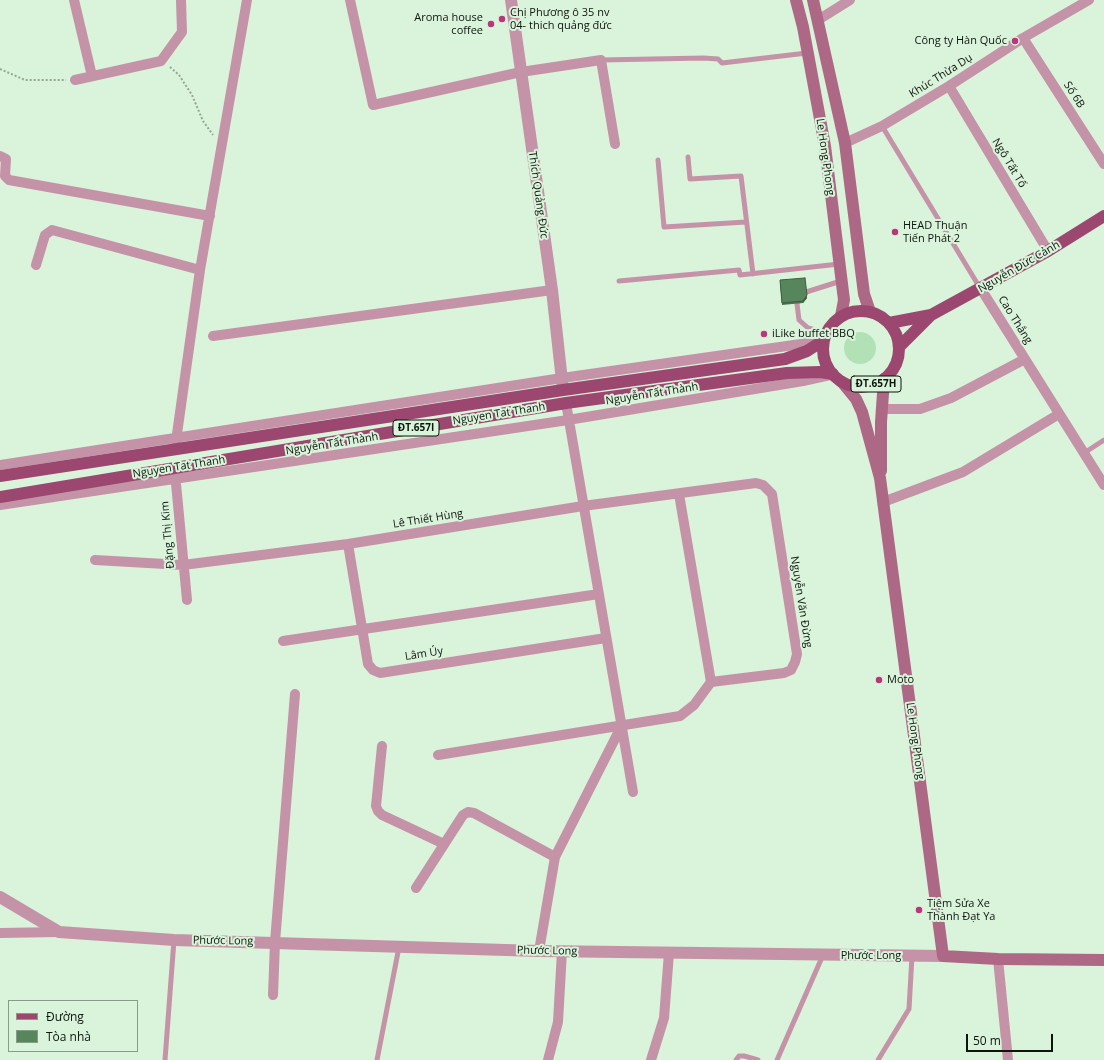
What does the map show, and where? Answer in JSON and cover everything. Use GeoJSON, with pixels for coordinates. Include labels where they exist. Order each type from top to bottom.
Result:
{"type":"FeatureCollection","features":[{"type":"Feature","properties":{"kind":"main road","name":"Le Hong Phong"},"geometry":{"type":"LineString","coordinates":[[796,0],[808,53],[825,146],[844,300],[841,316]]}},
{"type":"Feature","properties":{"kind":"main road","name":"Le Hong Phong"},"geometry":{"type":"LineString","coordinates":[[813,0],[845,143],[864,294],[870,312]]}},
{"type":"Feature","properties":{"kind":"main road"},"geometry":{"type":"LineString","coordinates":[[825,146],[845,143]]}},
{"type":"Feature","properties":{"kind":"main road","name":"Nguyễn Đức Cảnh"},"geometry":{"type":"LineString","coordinates":[[889,323],[931,315],[1048,252],[1104,216]]}},
{"type":"Feature","properties":{"kind":"main road"},"geometry":{"type":"LineString","coordinates":[[825,337],[833,323],[841,316],[851,312],[870,312],[880,316],[889,323],[898,338],[899,347]]}},
{"type":"Feature","properties":{"kind":"main road","name":"Nguyễn Đức Cảnh"},"geometry":{"type":"LineString","coordinates":[[899,347],[931,315]]}},
{"type":"Feature","properties":{"kind":"main road","name":"ĐT.657H"},"geometry":{"type":"LineString","coordinates":[[825,337],[823,352],[826,364],[838,378],[853,386],[864,387],[884,379],[896,365],[899,347]]}},
{"type":"Feature","properties":{"kind":"main road","name":"Nguyen Tat Thanh"},"geometry":{"type":"LineString","coordinates":[[0,476],[174,449],[563,384],[785,359],[807,351],[825,337]]}},
{"type":"Feature","properties":{"kind":"main road","name":"Nguyen Tat Thanh"},"geometry":{"type":"LineString","coordinates":[[0,497],[566,403],[787,373],[820,372],[838,378]]}},
{"type":"Feature","properties":{"kind":"main road","name":"Le Hong Phong"},"geometry":{"type":"LineString","coordinates":[[838,378],[856,399],[862,412],[880,478],[943,956]]}},
{"type":"Feature","properties":{"kind":"main road","name":"Le Hong Phong"},"geometry":{"type":"LineString","coordinates":[[880,478],[884,379]]}},
{"type":"Feature","properties":{"kind":"main road"},"geometry":{"type":"LineString","coordinates":[[563,384],[566,403]]}},
{"type":"Feature","properties":{"kind":"main road","name":"Phước Long"},"geometry":{"type":"LineString","coordinates":[[943,956],[998,959],[1104,960]]}},
{"type":"Feature","properties":{"kind":"street"},"geometry":{"type":"LineString","coordinates":[[74,0],[92,76]]}},
{"type":"Feature","properties":{"kind":"street"},"geometry":{"type":"LineString","coordinates":[[75,80],[161,60],[182,32],[181,0]]}},
{"type":"Feature","properties":{"kind":"street"},"geometry":{"type":"LineString","coordinates":[[174,449],[200,270],[247,0]]}},
{"type":"Feature","properties":{"kind":"street"},"geometry":{"type":"LineString","coordinates":[[350,0],[373,105],[521,72],[601,60],[615,144]]}},
{"type":"Feature","properties":{"kind":"street","name":"Thích Quảng Đức"},"geometry":{"type":"LineString","coordinates":[[511,0],[552,290],[563,384]]}},
{"type":"Feature","properties":{"kind":"street"},"geometry":{"type":"LineString","coordinates":[[818,20],[850,0]]}},
{"type":"Feature","properties":{"kind":"street","name":"Khúc Thừa Dụ"},"geometry":{"type":"LineString","coordinates":[[845,143],[882,126],[1023,38],[1089,0]]}},
{"type":"Feature","properties":{"kind":"street","name":"Số 6B"},"geometry":{"type":"LineString","coordinates":[[1023,38],[1104,164]]}},
{"type":"Feature","properties":{"kind":"street","name":"Ngô Tất Tố"},"geometry":{"type":"LineString","coordinates":[[948,86],[1048,252]]}},
{"type":"Feature","properties":{"kind":"street"},"geometry":{"type":"LineString","coordinates":[[0,156],[6,159],[5,176],[9,180],[210,216]]}},
{"type":"Feature","properties":{"kind":"street"},"geometry":{"type":"LineString","coordinates":[[36,265],[45,235],[52,230],[200,270]]}},
{"type":"Feature","properties":{"kind":"street","name":"Cao Thắng"},"geometry":{"type":"LineString","coordinates":[[981,289],[1104,485]]}},
{"type":"Feature","properties":{"kind":"street"},"geometry":{"type":"LineString","coordinates":[[213,336],[552,290]]}},
{"type":"Feature","properties":{"kind":"street"},"geometry":{"type":"LineString","coordinates":[[882,409],[920,409],[950,398],[1025,359]]}},
{"type":"Feature","properties":{"kind":"street","name":"Nguyễn Tất Thành"},"geometry":{"type":"LineString","coordinates":[[0,504],[175,480],[568,420],[803,382],[838,378]]}},
{"type":"Feature","properties":{"kind":"street"},"geometry":{"type":"LineString","coordinates":[[0,465],[176,436],[563,384]]}},
{"type":"Feature","properties":{"kind":"street"},"geometry":{"type":"LineString","coordinates":[[566,403],[633,792]]}},
{"type":"Feature","properties":{"kind":"street"},"geometry":{"type":"LineString","coordinates":[[883,502],[963,472],[1059,414]]}},
{"type":"Feature","properties":{"kind":"street","name":"Đặng Thị Kim"},"geometry":{"type":"LineString","coordinates":[[174,467],[186,600]]}},
{"type":"Feature","properties":{"kind":"street","name":"Lê Thiết Hùng"},"geometry":{"type":"LineString","coordinates":[[95,560],[183,565],[348,544],[583,506],[756,483],[763,485]]}},
{"type":"Feature","properties":{"kind":"street","name":"Nguyễn Văn Đừng"},"geometry":{"type":"LineString","coordinates":[[711,682],[784,673],[791,670],[795,662],[797,654],[772,494],[763,485]]}},
{"type":"Feature","properties":{"kind":"street"},"geometry":{"type":"LineString","coordinates":[[438,755],[680,716],[694,705],[711,682],[679,494]]}},
{"type":"Feature","properties":{"kind":"street","name":"Lâm Úy"},"geometry":{"type":"LineString","coordinates":[[348,544],[368,664],[373,670],[380,673],[606,638]]}},
{"type":"Feature","properties":{"kind":"street"},"geometry":{"type":"LineString","coordinates":[[283,641],[599,594]]}},
{"type":"Feature","properties":{"kind":"street"},"geometry":{"type":"LineString","coordinates":[[273,995],[275,942],[295,694]]}},
{"type":"Feature","properties":{"kind":"street"},"geometry":{"type":"LineString","coordinates":[[539,951],[555,857],[622,725]]}},
{"type":"Feature","properties":{"kind":"street"},"geometry":{"type":"LineString","coordinates":[[382,746],[376,806],[378,811],[382,815],[444,844]]}},
{"type":"Feature","properties":{"kind":"street"},"geometry":{"type":"LineString","coordinates":[[416,888],[464,814],[468,812],[474,813],[555,857]]}},
{"type":"Feature","properties":{"kind":"street","name":"Phước Long"},"geometry":{"type":"LineString","coordinates":[[0,897],[58,932],[174,940],[539,951],[823,956],[943,956]]}},
{"type":"Feature","properties":{"kind":"street"},"geometry":{"type":"LineString","coordinates":[[0,933],[58,932]]}},
{"type":"Feature","properties":{"kind":"street"},"geometry":{"type":"LineString","coordinates":[[548,1060],[558,1022],[562,951]]}},
{"type":"Feature","properties":{"kind":"street"},"geometry":{"type":"LineString","coordinates":[[651,1060],[664,1018],[669,953]]}},
{"type":"Feature","properties":{"kind":"street"},"geometry":{"type":"LineString","coordinates":[[998,959],[1008,1060]]}},
{"type":"Feature","properties":{"kind":"lane"},"geometry":{"type":"LineString","coordinates":[[601,60],[704,58],[718,59],[722,63],[808,53]]}},
{"type":"Feature","properties":{"kind":"lane","name":"Cao Thắng"},"geometry":{"type":"LineString","coordinates":[[882,126],[981,289]]}},
{"type":"Feature","properties":{"kind":"lane"},"geometry":{"type":"LineString","coordinates":[[688,157],[690,180],[741,176],[753,274]]}},
{"type":"Feature","properties":{"kind":"lane"},"geometry":{"type":"LineString","coordinates":[[658,160],[664,227],[746,222]]}},
{"type":"Feature","properties":{"kind":"lane"},"geometry":{"type":"LineString","coordinates":[[619,281],[740,270],[740,275],[753,274],[839,264]]}},
{"type":"Feature","properties":{"kind":"lane"},"geometry":{"type":"LineString","coordinates":[[825,337],[808,328],[799,320],[797,304],[803,293],[842,280]]}},
{"type":"Feature","properties":{"kind":"lane"},"geometry":{"type":"LineString","coordinates":[[1084,453],[1104,440]]}},
{"type":"Feature","properties":{"kind":"lane"},"geometry":{"type":"LineString","coordinates":[[164,1060],[174,940]]}},
{"type":"Feature","properties":{"kind":"lane"},"geometry":{"type":"LineString","coordinates":[[377,1060],[399,947]]}},
{"type":"Feature","properties":{"kind":"lane"},"geometry":{"type":"LineString","coordinates":[[777,1060],[823,956]]}},
{"type":"Feature","properties":{"kind":"lane"},"geometry":{"type":"LineString","coordinates":[[878,1060],[909,1009],[912,956]]}},
{"type":"Feature","properties":{"kind":"lane"},"geometry":{"type":"LineString","coordinates":[[736,1060],[739,1056],[758,1060]]}},
{"type":"Feature","properties":{"kind":"path"},"geometry":{"type":"LineString","coordinates":[[161,60],[179,75],[192,95],[204,121],[222,148]]}},
{"type":"Feature","properties":{"kind":"path"},"geometry":{"type":"LineString","coordinates":[[0,68],[25,80],[75,80]]}},
{"type":"Feature","properties":{"kind":"green space"},"geometry":{"type":"Polygon","coordinates":[[[857,332],[863,332],[873,339],[876,348],[875,354],[869,361],[863,364],[857,364],[847,357],[844,351],[844,345],[851,335],[857,332]]]}},
{"type":"Feature","properties":{"kind":"building"},"geometry":{"type":"Polygon","coordinates":[[[805,278],[807,295],[803,301],[782,303],[780,280],[805,278]]]}},
{"type":"Feature","properties":{"kind":"place","name":"Chị Phương ô 35 nv 04- thich quảng đức"},"geometry":{"type":"Point","coordinates":[502,19]}},
{"type":"Feature","properties":{"kind":"place","name":"Aroma house coffee"},"geometry":{"type":"Point","coordinates":[491,24]}},
{"type":"Feature","properties":{"kind":"place","name":"Công ty Hàn Quốc"},"geometry":{"type":"Point","coordinates":[1015,41]}},
{"type":"Feature","properties":{"kind":"place","name":"HEAD Thuận Tiến Phát 2"},"geometry":{"type":"Point","coordinates":[895,232]}},
{"type":"Feature","properties":{"kind":"place","name":"iLike buffet BBQ"},"geometry":{"type":"Point","coordinates":[764,334]}},
{"type":"Feature","properties":{"kind":"place","name":"Moto"},"geometry":{"type":"Point","coordinates":[879,680]}},
{"type":"Feature","properties":{"kind":"place","name":"Tiệm Sửa Xe Thành Đạt Ya"},"geometry":{"type":"Point","coordinates":[919,910]}}]}
